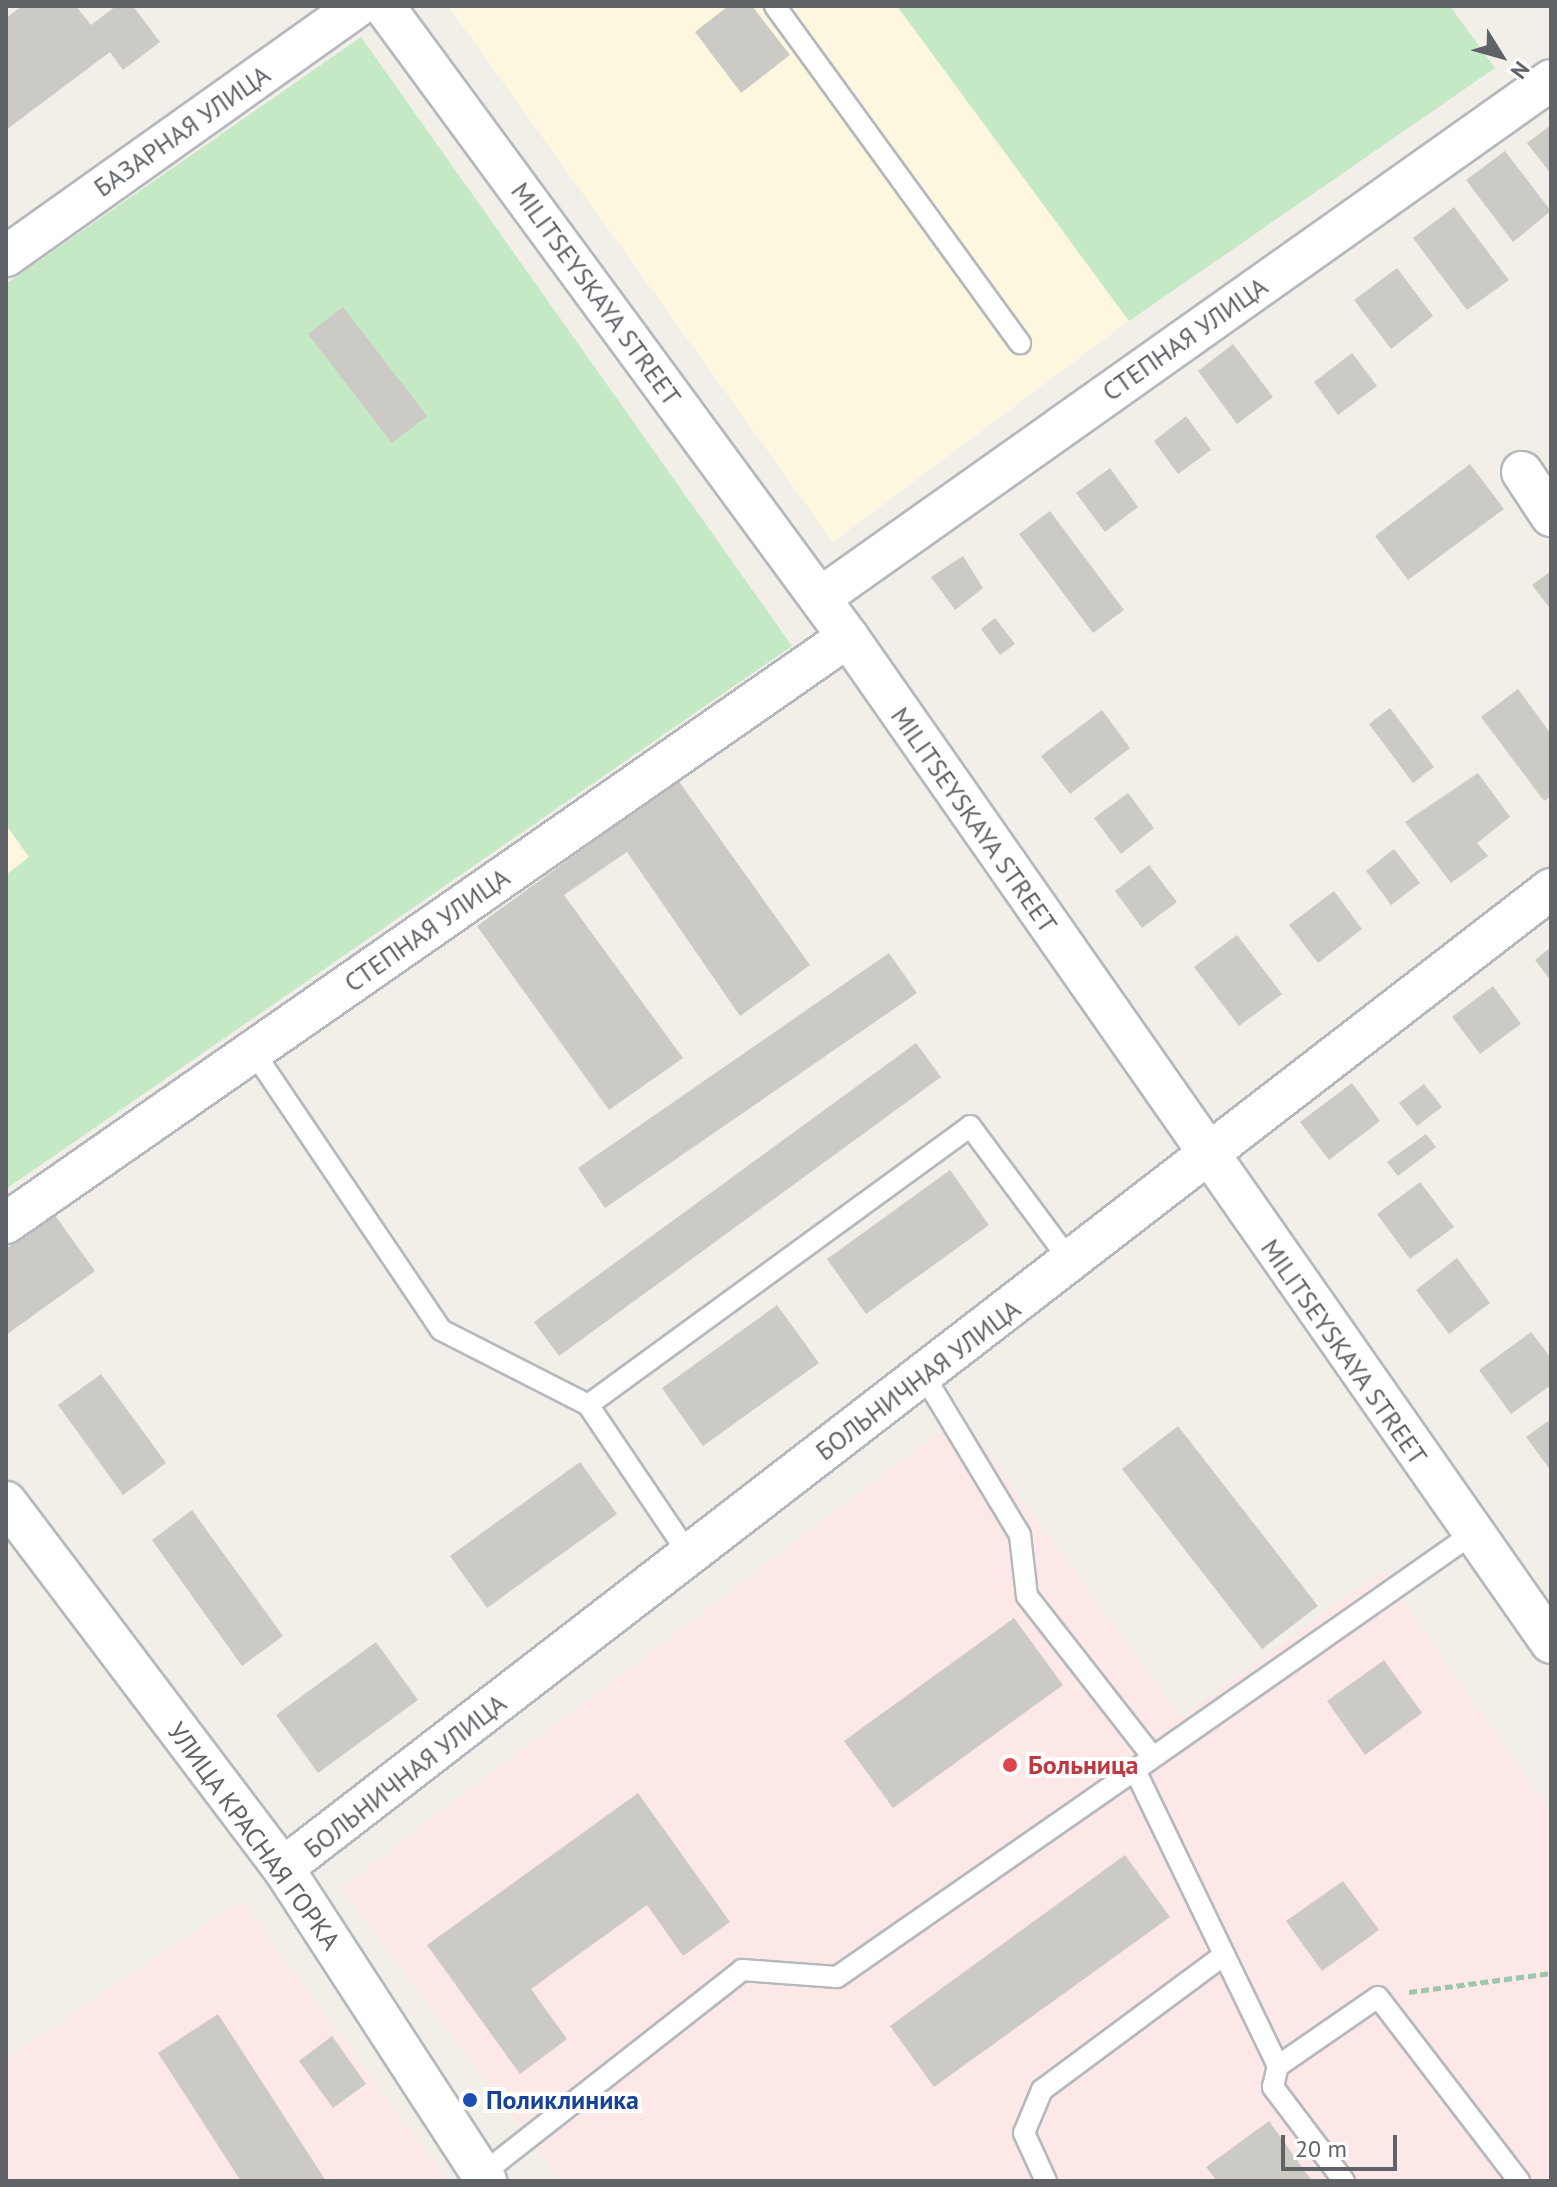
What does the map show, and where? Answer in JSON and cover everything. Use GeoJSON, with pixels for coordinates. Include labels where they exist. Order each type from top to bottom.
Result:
{"type":"FeatureCollection","features":[{"type":"Feature","properties":{"kind":"street","name":"БАЗАРНАЯ УЛИЦА"},"geometry":{"type":"LineString","coordinates":[[6,256],[358,6]]}},
{"type":"Feature","properties":{"kind":"street","name":"MILITSEYSKAYA STREET"},"geometry":{"type":"LineString","coordinates":[[384,6],[848,637],[1204,1153],[1551,1643]]}},
{"type":"Feature","properties":{"kind":"street","name":"СТЕПНАЯ УЛИЦА"},"geometry":{"type":"LineString","coordinates":[[820,598],[1551,80]]}},
{"type":"Feature","properties":{"kind":"street"},"geometry":{"type":"LineString","coordinates":[[1522,472],[1551,516]]}},
{"type":"Feature","properties":{"kind":"street","name":"СТЕПНАЯ УЛИЦА"},"geometry":{"type":"LineString","coordinates":[[6,1223],[848,637]]}},
{"type":"Feature","properties":{"kind":"street","name":"БОЛЬНИЧНАЯ УЛИЦА"},"geometry":{"type":"LineString","coordinates":[[283,1868],[688,1553],[926,1379],[1204,1153],[1551,889]]}},
{"type":"Feature","properties":{"kind":"street","name":"УЛИЦА КРАСНАЯ ГОРКА"},"geometry":{"type":"LineString","coordinates":[[6,1502],[283,1868],[484,2178]]}},
{"type":"Feature","properties":{"kind":"lane"},"geometry":{"type":"LineString","coordinates":[[775,6],[1020,343]]}},
{"type":"Feature","properties":{"kind":"lane"},"geometry":{"type":"LineString","coordinates":[[253,1051],[441,1330],[588,1405],[688,1553]]}},
{"type":"Feature","properties":{"kind":"lane"},"geometry":{"type":"LineString","coordinates":[[588,1405],[970,1126],[1071,1262]]}},
{"type":"Feature","properties":{"kind":"lane"},"geometry":{"type":"LineString","coordinates":[[926,1379],[1020,1535],[1027,1596],[1153,1757]]}},
{"type":"Feature","properties":{"kind":"lane"},"geometry":{"type":"LineString","coordinates":[[484,2178],[742,1970],[837,1977],[1472,1534]]}},
{"type":"Feature","properties":{"kind":"lane"},"geometry":{"type":"LineString","coordinates":[[1135,1770],[1278,2066],[1273,2087],[1344,2181]]}},
{"type":"Feature","properties":{"kind":"lane"},"geometry":{"type":"LineString","coordinates":[[1046,2181],[1024,2133],[1042,2090],[1224,1955]]}},
{"type":"Feature","properties":{"kind":"lane"},"geometry":{"type":"LineString","coordinates":[[1278,2066],[1378,1997],[1519,2181]]}},
{"type":"Feature","properties":{"kind":"path"},"geometry":{"type":"LineString","coordinates":[[1378,1997],[1551,1973]]}},
{"type":"Feature","properties":{"kind":"shaded area"},"geometry":{"type":"Polygon","coordinates":[[[448,6],[897,6],[1129,321],[833,542],[448,6]]]}},
{"type":"Feature","properties":{"kind":"shaded area"},"geometry":{"type":"Polygon","coordinates":[[[6,825],[29,857],[6,875],[6,825]]]}},
{"type":"Feature","properties":{"kind":"shaded area","name":"Больница"},"geometry":{"type":"Polygon","coordinates":[[[961,1416],[1181,1717],[1382,1571],[1551,1812],[1551,2181],[561,2181],[341,1888],[961,1416]]]}},
{"type":"Feature","properties":{"kind":"shaded area"},"geometry":{"type":"Polygon","coordinates":[[[241,1900],[448,2181],[14,2181],[6,2169],[6,2059],[241,1900]]]}},
{"type":"Feature","properties":{"kind":"green space"},"geometry":{"type":"Polygon","coordinates":[[[897,6],[1450,6],[1495,68],[1129,321],[897,6]]]}},
{"type":"Feature","properties":{"kind":"green space"},"geometry":{"type":"Polygon","coordinates":[[[361,37],[792,646],[6,1189],[6,875],[29,857],[6,825],[6,284],[361,37]]]}},
{"type":"Feature","properties":{"kind":"building"},"geometry":{"type":"Polygon","coordinates":[[[22,6],[76,6],[91,25],[116,6],[133,6],[160,42],[123,70],[110,52],[6,130],[6,18],[22,6]]]}},
{"type":"Feature","properties":{"kind":"building"},"geometry":{"type":"Polygon","coordinates":[[[728,6],[752,6],[790,55],[741,93],[695,32],[728,6]]]}},
{"type":"Feature","properties":{"kind":"building"},"geometry":{"type":"Polygon","coordinates":[[[1551,125],[1551,174],[1527,143],[1551,125]]]}},
{"type":"Feature","properties":{"kind":"building"},"geometry":{"type":"Polygon","coordinates":[[[1505,151],[1551,211],[1513,242],[1466,180],[1505,151]]]}},
{"type":"Feature","properties":{"kind":"building"},"geometry":{"type":"Polygon","coordinates":[[[1454,207],[1509,280],[1467,310],[1413,238],[1454,207]]]}},
{"type":"Feature","properties":{"kind":"building"},"geometry":{"type":"Polygon","coordinates":[[[1397,268],[1433,316],[1391,349],[1354,300],[1397,268]]]}},
{"type":"Feature","properties":{"kind":"building"},"geometry":{"type":"Polygon","coordinates":[[[343,307],[427,416],[392,443],[308,334],[343,307]]]}},
{"type":"Feature","properties":{"kind":"building"},"geometry":{"type":"Polygon","coordinates":[[[1233,344],[1273,397],[1237,424],[1198,371],[1233,344]]]}},
{"type":"Feature","properties":{"kind":"building"},"geometry":{"type":"Polygon","coordinates":[[[1352,353],[1377,386],[1338,415],[1314,382],[1352,353]]]}},
{"type":"Feature","properties":{"kind":"building"},"geometry":{"type":"Polygon","coordinates":[[[1186,416],[1211,450],[1178,474],[1154,441],[1186,416]]]}},
{"type":"Feature","properties":{"kind":"building"},"geometry":{"type":"Polygon","coordinates":[[[1470,464],[1504,509],[1408,580],[1375,536],[1470,464]]]}},
{"type":"Feature","properties":{"kind":"building"},"geometry":{"type":"Polygon","coordinates":[[[1110,468],[1138,507],[1105,532],[1076,493],[1110,468]]]}},
{"type":"Feature","properties":{"kind":"building"},"geometry":{"type":"Polygon","coordinates":[[[1050,511],[1124,610],[1093,633],[1019,534],[1050,511]]]}},
{"type":"Feature","properties":{"kind":"building"},"geometry":{"type":"Polygon","coordinates":[[[963,556],[983,588],[955,610],[931,577],[963,556]]]}},
{"type":"Feature","properties":{"kind":"building"},"geometry":{"type":"Polygon","coordinates":[[[1551,571],[1551,604],[1548,606],[1532,585],[1551,571]]]}},
{"type":"Feature","properties":{"kind":"building"},"geometry":{"type":"Polygon","coordinates":[[[995,618],[1015,644],[1000,655],[981,629],[995,618]]]}},
{"type":"Feature","properties":{"kind":"building"},"geometry":{"type":"Polygon","coordinates":[[[1518,689],[1551,734],[1551,796],[1544,801],[1481,717],[1518,689]]]}},
{"type":"Feature","properties":{"kind":"building"},"geometry":{"type":"Polygon","coordinates":[[[1390,708],[1434,767],[1413,783],[1369,724],[1390,708]]]}},
{"type":"Feature","properties":{"kind":"building"},"geometry":{"type":"Polygon","coordinates":[[[1102,710],[1130,748],[1070,794],[1041,756],[1102,710]]]}},
{"type":"Feature","properties":{"kind":"building"},"geometry":{"type":"Polygon","coordinates":[[[1478,773],[1510,817],[1477,843],[1488,856],[1451,883],[1405,822],[1478,773]]]}},
{"type":"Feature","properties":{"kind":"building"},"geometry":{"type":"Polygon","coordinates":[[[678,780],[810,965],[740,1016],[627,852],[564,895],[683,1058],[609,1110],[477,926],[678,780]]]}},
{"type":"Feature","properties":{"kind":"building"},"geometry":{"type":"Polygon","coordinates":[[[1128,793],[1154,828],[1121,854],[1094,818],[1128,793]]]}},
{"type":"Feature","properties":{"kind":"building"},"geometry":{"type":"Polygon","coordinates":[[[1394,849],[1420,883],[1391,905],[1366,871],[1394,849]]]}},
{"type":"Feature","properties":{"kind":"building"},"geometry":{"type":"Polygon","coordinates":[[[1149,865],[1177,902],[1142,928],[1115,891],[1149,865]]]}},
{"type":"Feature","properties":{"kind":"building"},"geometry":{"type":"Polygon","coordinates":[[[1334,891],[1362,929],[1318,963],[1289,925],[1334,891]]]}},
{"type":"Feature","properties":{"kind":"building"},"geometry":{"type":"Polygon","coordinates":[[[1237,935],[1282,994],[1239,1026],[1194,967],[1237,935]]]}},
{"type":"Feature","properties":{"kind":"building"},"geometry":{"type":"Polygon","coordinates":[[[1551,947],[1551,981],[1535,960],[1551,947]]]}},
{"type":"Feature","properties":{"kind":"building"},"geometry":{"type":"Polygon","coordinates":[[[889,953],[917,993],[605,1208],[578,1168],[889,953]]]}},
{"type":"Feature","properties":{"kind":"building"},"geometry":{"type":"Polygon","coordinates":[[[1493,986],[1521,1024],[1480,1054],[1452,1017],[1493,986]]]}},
{"type":"Feature","properties":{"kind":"building"},"geometry":{"type":"Polygon","coordinates":[[[916,1043],[941,1077],[559,1356],[534,1322],[916,1043]]]}},
{"type":"Feature","properties":{"kind":"building"},"geometry":{"type":"Polygon","coordinates":[[[1352,1083],[1380,1121],[1329,1160],[1300,1122],[1352,1083]]]}},
{"type":"Feature","properties":{"kind":"building"},"geometry":{"type":"Polygon","coordinates":[[[1424,1084],[1442,1107],[1417,1126],[1399,1103],[1424,1084]]]}},
{"type":"Feature","properties":{"kind":"building"},"geometry":{"type":"Polygon","coordinates":[[[1426,1134],[1436,1147],[1398,1176],[1387,1162],[1426,1134]]]}},
{"type":"Feature","properties":{"kind":"building"},"geometry":{"type":"Polygon","coordinates":[[[950,1170],[989,1225],[866,1314],[827,1259],[950,1170]]]}},
{"type":"Feature","properties":{"kind":"building"},"geometry":{"type":"Polygon","coordinates":[[[1420,1182],[1454,1227],[1410,1259],[1377,1214],[1420,1182]]]}},
{"type":"Feature","properties":{"kind":"building"},"geometry":{"type":"Polygon","coordinates":[[[54,1214],[95,1271],[6,1335],[6,1249],[54,1214]]]}},
{"type":"Feature","properties":{"kind":"building"},"geometry":{"type":"Polygon","coordinates":[[[1457,1258],[1490,1303],[1449,1334],[1416,1290],[1457,1258]]]}},
{"type":"Feature","properties":{"kind":"building"},"geometry":{"type":"Polygon","coordinates":[[[777,1305],[819,1363],[703,1446],[662,1388],[777,1305]]]}},
{"type":"Feature","properties":{"kind":"building"},"geometry":{"type":"Polygon","coordinates":[[[1531,1332],[1551,1358],[1551,1385],[1511,1414],[1479,1370],[1531,1332]]]}},
{"type":"Feature","properties":{"kind":"building"},"geometry":{"type":"Polygon","coordinates":[[[101,1374],[166,1463],[123,1495],[58,1405],[101,1374]]]}},
{"type":"Feature","properties":{"kind":"building"},"geometry":{"type":"Polygon","coordinates":[[[1551,1419],[1551,1471],[1526,1437],[1551,1419]]]}},
{"type":"Feature","properties":{"kind":"building"},"geometry":{"type":"Polygon","coordinates":[[[1178,1426],[1318,1606],[1262,1649],[1122,1469],[1178,1426]]]}},
{"type":"Feature","properties":{"kind":"building"},"geometry":{"type":"Polygon","coordinates":[[[580,1462],[617,1514],[487,1608],[450,1556],[580,1462]]]}},
{"type":"Feature","properties":{"kind":"building"},"geometry":{"type":"Polygon","coordinates":[[[192,1510],[283,1636],[242,1666],[152,1540],[192,1510]]]}},
{"type":"Feature","properties":{"kind":"building"},"geometry":{"type":"Polygon","coordinates":[[[1014,1618],[1063,1685],[893,1808],[844,1741],[1014,1618]]]}},
{"type":"Feature","properties":{"kind":"building"},"geometry":{"type":"Polygon","coordinates":[[[376,1642],[418,1700],[318,1773],[276,1715],[376,1642]]]}},
{"type":"Feature","properties":{"kind":"building"},"geometry":{"type":"Polygon","coordinates":[[[1384,1660],[1422,1713],[1365,1755],[1327,1701],[1384,1660]]]}},
{"type":"Feature","properties":{"kind":"building"},"geometry":{"type":"Polygon","coordinates":[[[638,1793],[730,1922],[683,1956],[647,1905],[531,1989],[567,2039],[520,2074],[427,1945],[638,1793]]]}},
{"type":"Feature","properties":{"kind":"building"},"geometry":{"type":"Polygon","coordinates":[[[1125,1855],[1170,1917],[934,2087],[890,2026],[1125,1855]]]}},
{"type":"Feature","properties":{"kind":"building"},"geometry":{"type":"Polygon","coordinates":[[[1343,1881],[1379,1930],[1322,1971],[1286,1921],[1343,1881]]]}},
{"type":"Feature","properties":{"kind":"building"},"geometry":{"type":"Polygon","coordinates":[[[218,2014],[326,2181],[241,2181],[158,2053],[218,2014]]]}},
{"type":"Feature","properties":{"kind":"building"},"geometry":{"type":"Polygon","coordinates":[[[332,2036],[366,2084],[333,2108],[299,2061],[332,2036]]]}},
{"type":"Feature","properties":{"kind":"building"},"geometry":{"type":"Polygon","coordinates":[[[1269,2121],[1312,2181],[1217,2181],[1206,2167],[1269,2121]]]}},
{"type":"Feature","properties":{"kind":"place","name":"Больница"},"geometry":{"type":"Point","coordinates":[1010,1765]}},
{"type":"Feature","properties":{"kind":"place","name":"Поликлиника"},"geometry":{"type":"Point","coordinates":[470,2100]}}]}
